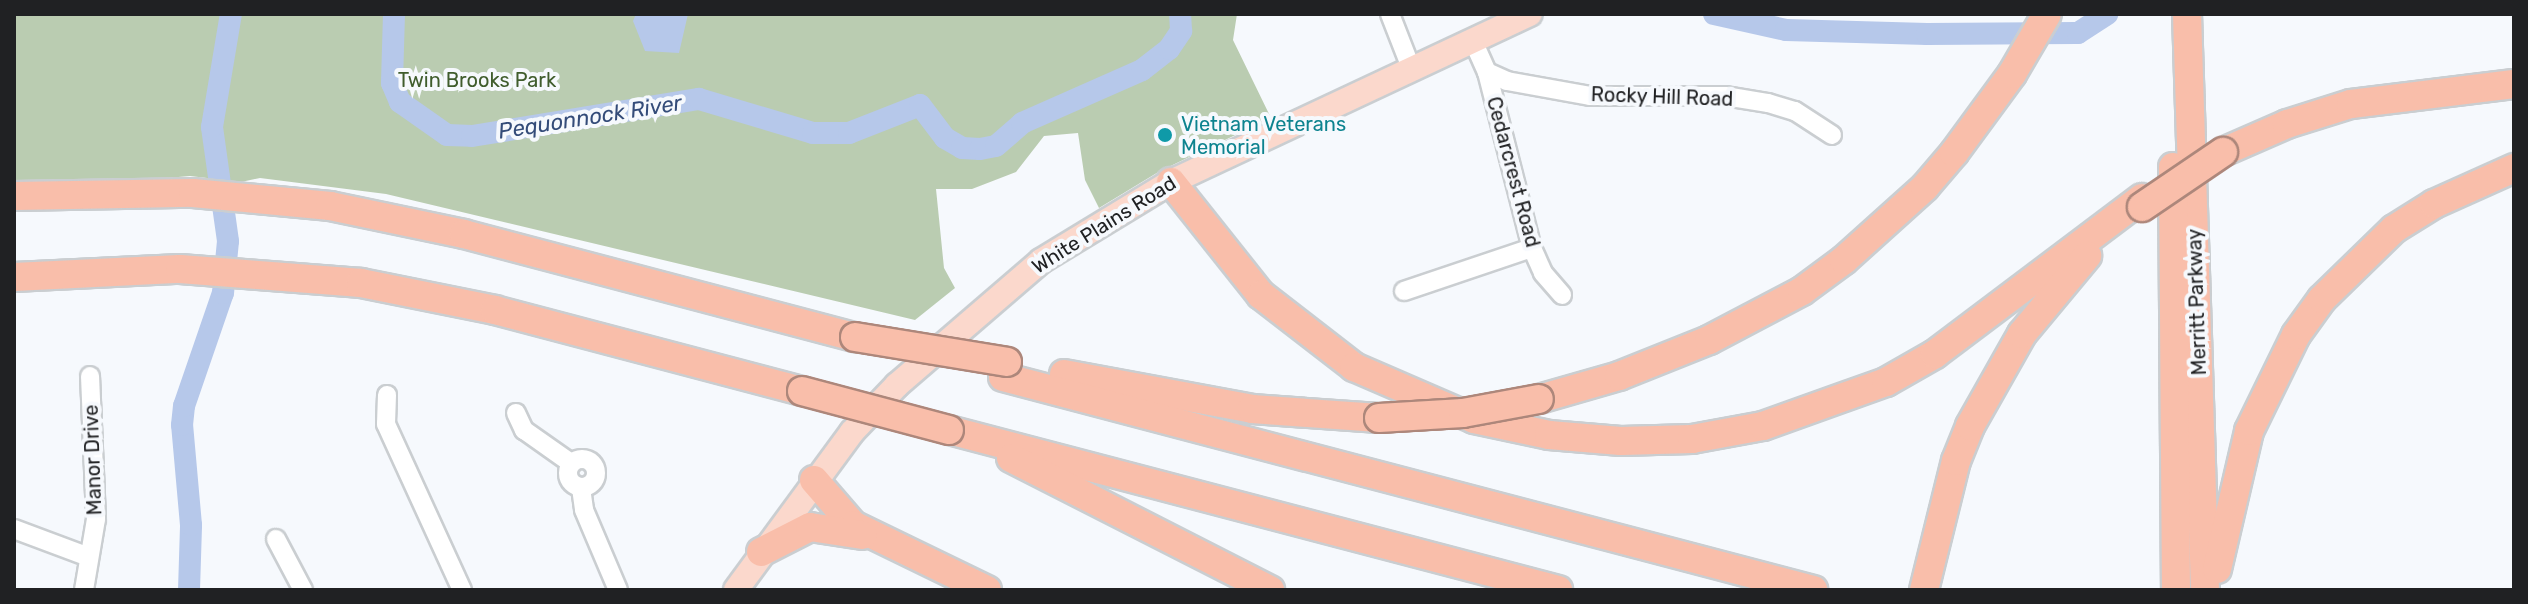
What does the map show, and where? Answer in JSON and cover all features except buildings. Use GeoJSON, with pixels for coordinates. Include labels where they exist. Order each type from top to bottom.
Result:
{"type":"FeatureCollection","features":[{"type":"Feature","properties":{"kind":"highway"},"geometry":{"type":"LineString","coordinates":[[14,196],[154,192],[271,199],[420,223],[855,337],[1005,369],[1252,409],[1379,418],[1463,413],[1539,399],[1673,356],[1802,291],[1925,187],[2012,74],[2047,14]]}},
{"type":"Feature","properties":{"kind":"highway","name":"Merritt Parkway"},"geometry":{"type":"LineString","coordinates":[[2170,14],[2176,590]]}},
{"type":"Feature","properties":{"kind":"highway","name":"Merritt Parkway"},"geometry":{"type":"LineString","coordinates":[[2187,14],[2205,590]]}},
{"type":"Feature","properties":{"kind":"highway"},"geometry":{"type":"LineString","coordinates":[[1171,182],[1261,295],[1354,367],[1474,419],[1561,436],[1621,441],[1692,439],[1763,426],[1886,382],[1935,354],[2142,203],[2223,152],[2287,124],[2351,104],[2514,84]]}},
{"type":"Feature","properties":{"kind":"highway"},"geometry":{"type":"LineString","coordinates":[[2214,590],[2237,468],[2296,335],[2322,299],[2394,229],[2434,204],[2514,168]]}},
{"type":"Feature","properties":{"kind":"highway"},"geometry":{"type":"LineString","coordinates":[[1924,590],[1956,461],[2003,363],[2067,278],[2142,203]]}},
{"type":"Feature","properties":{"kind":"highway"},"geometry":{"type":"LineString","coordinates":[[14,277],[157,269],[270,273],[451,299],[1558,590]]}},
{"type":"Feature","properties":{"kind":"highway"},"geometry":{"type":"LineString","coordinates":[[1005,369],[1813,590]]}},
{"type":"Feature","properties":{"kind":"highway"},"geometry":{"type":"LineString","coordinates":[[953,430],[1270,590]]}},
{"type":"Feature","properties":{"kind":"highway"},"geometry":{"type":"LineString","coordinates":[[814,480],[846,519],[889,545],[987,590]]}},
{"type":"Feature","properties":{"kind":"highway"},"geometry":{"type":"LineString","coordinates":[[761,552],[799,530],[822,526],[889,545]]}},
{"type":"Feature","properties":{"kind":"main road","name":"White Plains Road"},"geometry":{"type":"LineString","coordinates":[[736,590],[814,480],[897,385],[1041,261],[1171,182],[1411,68],[1474,43],[1530,14]]}},
{"type":"Feature","properties":{"kind":"street"},"geometry":{"type":"LineString","coordinates":[[1390,14],[1411,68]]}},
{"type":"Feature","properties":{"kind":"street","name":"Cedarcrest Road"},"geometry":{"type":"LineString","coordinates":[[1474,43],[1487,72],[1532,248],[1543,273],[1562,295]]}},
{"type":"Feature","properties":{"kind":"street","name":"Rocky Hill Road"},"geometry":{"type":"LineString","coordinates":[[1487,72],[1538,87],[1624,100],[1725,96],[1768,103],[1795,111],[1832,135]]}},
{"type":"Feature","properties":{"kind":"street"},"geometry":{"type":"LineString","coordinates":[[1404,291],[1532,248]]}},
{"type":"Feature","properties":{"kind":"street","name":"Manor Drive"},"geometry":{"type":"LineString","coordinates":[[84,590],[96,519],[90,376]]}},
{"type":"Feature","properties":{"kind":"street"},"geometry":{"type":"LineString","coordinates":[[387,395],[386,424],[462,590]]}},
{"type":"Feature","properties":{"kind":"street"},"geometry":{"type":"LineString","coordinates":[[516,413],[524,430],[571,463],[587,460],[595,468],[592,483],[581,488],[584,510],[618,590]]}},
{"type":"Feature","properties":{"kind":"street"},"geometry":{"type":"LineString","coordinates":[[14,529],[89,557]]}},
{"type":"Feature","properties":{"kind":"street"},"geometry":{"type":"LineString","coordinates":[[276,539],[303,590]]}},
{"type":"Feature","properties":{"kind":"green space","name":"Twin Brooks Park"},"geometry":{"type":"Polygon","coordinates":[[[14,14],[1237,14],[1233,40],[1271,118],[1160,171],[1099,208],[1085,180],[1078,133],[1044,136],[1016,172],[972,189],[936,189],[944,268],[955,288],[915,320],[386,194],[260,178],[241,182],[190,176],[14,191],[14,14]]]}},
{"type":"Feature","properties":{"kind":"water"},"geometry":{"type":"Polygon","coordinates":[[[636,14],[688,14],[679,53],[645,51],[633,21],[636,14]]]}},
{"type":"Feature","properties":{"kind":"waterway","name":"Pequonnock River"},"geometry":{"type":"LineString","coordinates":[[189,590],[191,525],[182,425],[184,406],[223,293],[228,241],[212,127],[231,14]]}},
{"type":"Feature","properties":{"kind":"waterway","name":"Pequonnock River"},"geometry":{"type":"LineString","coordinates":[[394,14],[392,83],[400,102],[447,135],[472,136],[699,99],[813,133],[849,133],[920,105],[945,138],[962,148],[980,149],[996,146],[1022,123],[1142,70],[1169,49],[1181,31],[1180,14]]}},
{"type":"Feature","properties":{"kind":"waterway","name":"Pequonnock River"},"geometry":{"type":"LineString","coordinates":[[1714,14],[1786,30],[1927,34],[2078,33],[2107,14]]}},
{"type":"Feature","properties":{"kind":"place","name":"Vietnam Veterans Memorial"},"geometry":{"type":"Point","coordinates":[1165,135]}}]}
